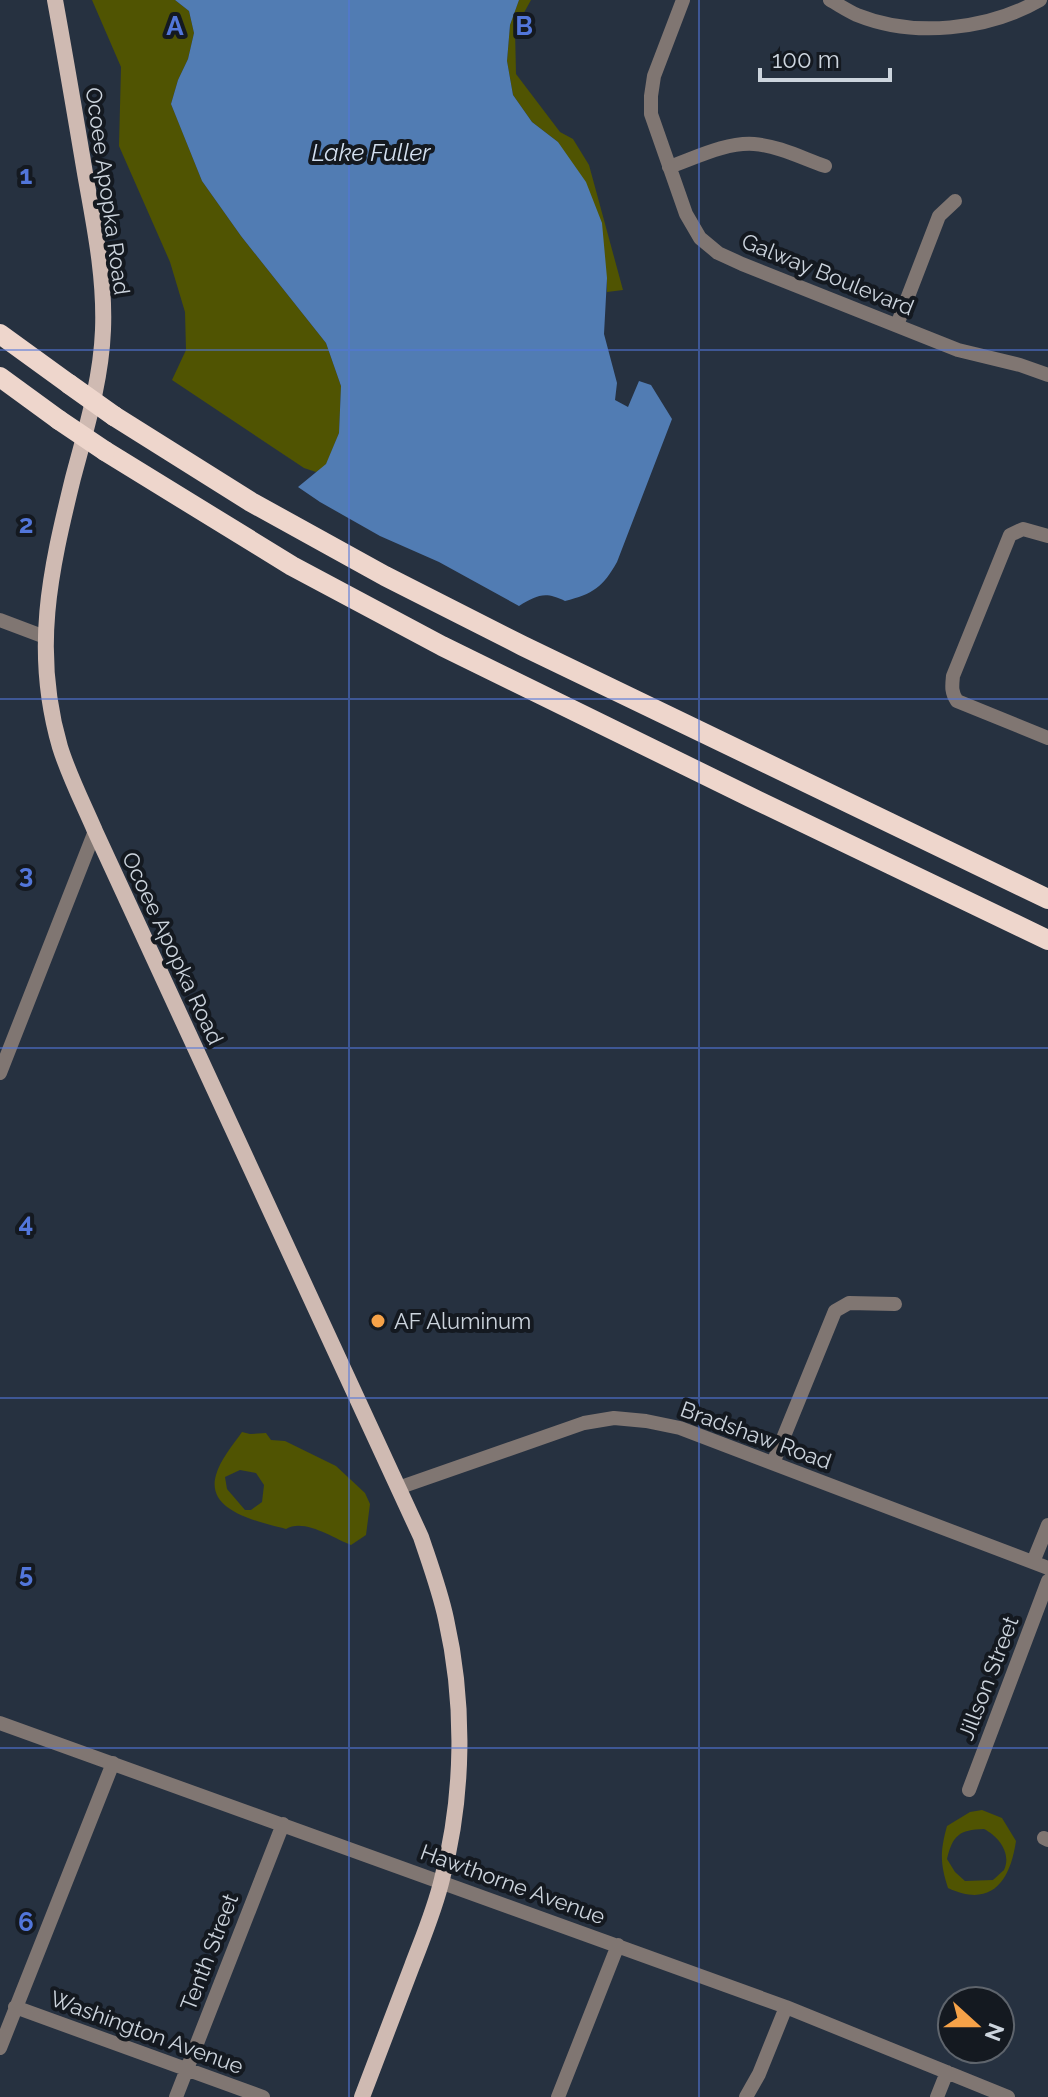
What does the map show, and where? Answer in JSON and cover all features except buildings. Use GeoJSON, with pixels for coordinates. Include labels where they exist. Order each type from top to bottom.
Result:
{"type":"FeatureCollection","features":[{"type":"Feature","properties":{"kind":"highway"},"geometry":{"type":"LineString","coordinates":[[0,334],[114,416],[251,502],[411,590],[1048,899]]}},
{"type":"Feature","properties":{"kind":"highway"},"geometry":{"type":"LineString","coordinates":[[0,377],[105,451],[268,552],[417,633],[1048,940]]}},
{"type":"Feature","properties":{"kind":"main road","name":"Ocoee Apopka Road"},"geometry":{"type":"LineString","coordinates":[[55,0],[98,249],[103,326],[96,388],[52,569],[45,637],[49,692],[60,747],[73,783],[421,1537],[446,1619],[457,1693],[458,1782],[442,1881],[362,2097]]}},
{"type":"Feature","properties":{"kind":"street","name":"Galway Boulevard"},"geometry":{"type":"LineString","coordinates":[[683,0],[654,76],[651,114],[686,214],[700,238],[718,253],[742,264],[958,350],[1048,375]]}},
{"type":"Feature","properties":{"kind":"street"},"geometry":{"type":"LineString","coordinates":[[830,0],[857,15],[899,27],[943,28],[1023,10],[1040,0]]}},
{"type":"Feature","properties":{"kind":"street"},"geometry":{"type":"LineString","coordinates":[[669,167],[731,146],[751,144],[774,147],[825,166]]}},
{"type":"Feature","properties":{"kind":"street"},"geometry":{"type":"LineString","coordinates":[[897,325],[939,216],[955,201]]}},
{"type":"Feature","properties":{"kind":"street"},"geometry":{"type":"LineString","coordinates":[[1048,536],[1023,529],[1010,535],[953,676],[951,688],[957,701],[1048,738]]}},
{"type":"Feature","properties":{"kind":"street"},"geometry":{"type":"LineString","coordinates":[[0,620],[45,637]]}},
{"type":"Feature","properties":{"kind":"street"},"geometry":{"type":"LineString","coordinates":[[0,1073],[95,831]]}},
{"type":"Feature","properties":{"kind":"street"},"geometry":{"type":"LineString","coordinates":[[773,1463],[835,1311],[849,1303],[895,1304]]}},
{"type":"Feature","properties":{"kind":"street","name":"Bradshaw Road"},"geometry":{"type":"LineString","coordinates":[[398,1488],[584,1423],[614,1418],[646,1421],[680,1428],[1048,1568]]}},
{"type":"Feature","properties":{"kind":"street"},"geometry":{"type":"LineString","coordinates":[[1033,1562],[1048,1525]]}},
{"type":"Feature","properties":{"kind":"street","name":"Jillson Street"},"geometry":{"type":"LineString","coordinates":[[969,1790],[1048,1581]]}},
{"type":"Feature","properties":{"kind":"street","name":"Hawthorne Avenue"},"geometry":{"type":"LineString","coordinates":[[0,1723],[786,2007],[1008,2097]]}},
{"type":"Feature","properties":{"kind":"street"},"geometry":{"type":"LineString","coordinates":[[0,2048],[113,1763]]}},
{"type":"Feature","properties":{"kind":"street","name":"Tenth Street"},"geometry":{"type":"LineString","coordinates":[[176,2097],[283,1824]]}},
{"type":"Feature","properties":{"kind":"street"},"geometry":{"type":"LineString","coordinates":[[558,2097],[618,1945]]}},
{"type":"Feature","properties":{"kind":"street","name":"Washington Avenue"},"geometry":{"type":"LineString","coordinates":[[15,2007],[263,2097]]}},
{"type":"Feature","properties":{"kind":"street"},"geometry":{"type":"LineString","coordinates":[[746,2097],[759,2074],[786,2007]]}},
{"type":"Feature","properties":{"kind":"street"},"geometry":{"type":"LineString","coordinates":[[937,2097],[947,2072]]}},
{"type":"Feature","properties":{"kind":"shaded area"},"geometry":{"type":"Polygon","coordinates":[[[92,0],[175,0],[189,11],[194,33],[171,104],[202,181],[241,236],[326,343],[341,386],[339,433],[326,465],[316,472],[304,468],[172,380],[186,350],[185,312],[170,262],[119,146],[121,67],[92,0]]]}},
{"type":"Feature","properties":{"kind":"shaded area"},"geometry":{"type":"Polygon","coordinates":[[[519,0],[531,0],[515,29],[516,74],[560,132],[573,139],[589,165],[623,290],[607,292],[607,278],[558,142],[532,122],[513,95],[507,61],[510,25],[519,0]]]}},
{"type":"Feature","properties":{"kind":"shaded area"},"geometry":{"type":"Polygon","coordinates":[[[242,1432],[266,1433],[271,1440],[285,1441],[336,1466],[365,1493],[370,1504],[366,1535],[351,1545],[310,1527],[293,1526],[286,1529],[250,1519],[227,1506],[215,1488],[216,1475],[242,1432]],[[240,1470],[225,1477],[227,1489],[245,1510],[251,1510],[262,1502],[264,1485],[256,1473],[240,1470]]]}},
{"type":"Feature","properties":{"kind":"shaded area"},"geometry":{"type":"Polygon","coordinates":[[[982,1810],[1002,1818],[1016,1841],[1003,1879],[987,1893],[976,1895],[948,1888],[942,1864],[947,1826],[970,1812],[982,1810]],[[984,1829],[969,1831],[958,1835],[952,1844],[947,1859],[965,1881],[993,1880],[1004,1870],[1005,1851],[984,1829]]]}},
{"type":"Feature","properties":{"kind":"water","name":"Lake Fuller"},"geometry":{"type":"Polygon","coordinates":[[[175,0],[519,0],[510,25],[507,61],[513,95],[532,122],[558,142],[586,182],[602,223],[607,278],[604,334],[617,383],[615,400],[628,407],[639,381],[651,385],[672,419],[617,562],[596,588],[565,601],[541,596],[519,606],[439,562],[380,536],[298,487],[326,464],[339,433],[341,386],[326,343],[241,236],[202,181],[171,104],[194,33],[189,11],[175,0]]]}},
{"type":"Feature","properties":{"kind":"place","name":"AF Aluminum"},"geometry":{"type":"Point","coordinates":[378,1321]}}]}
